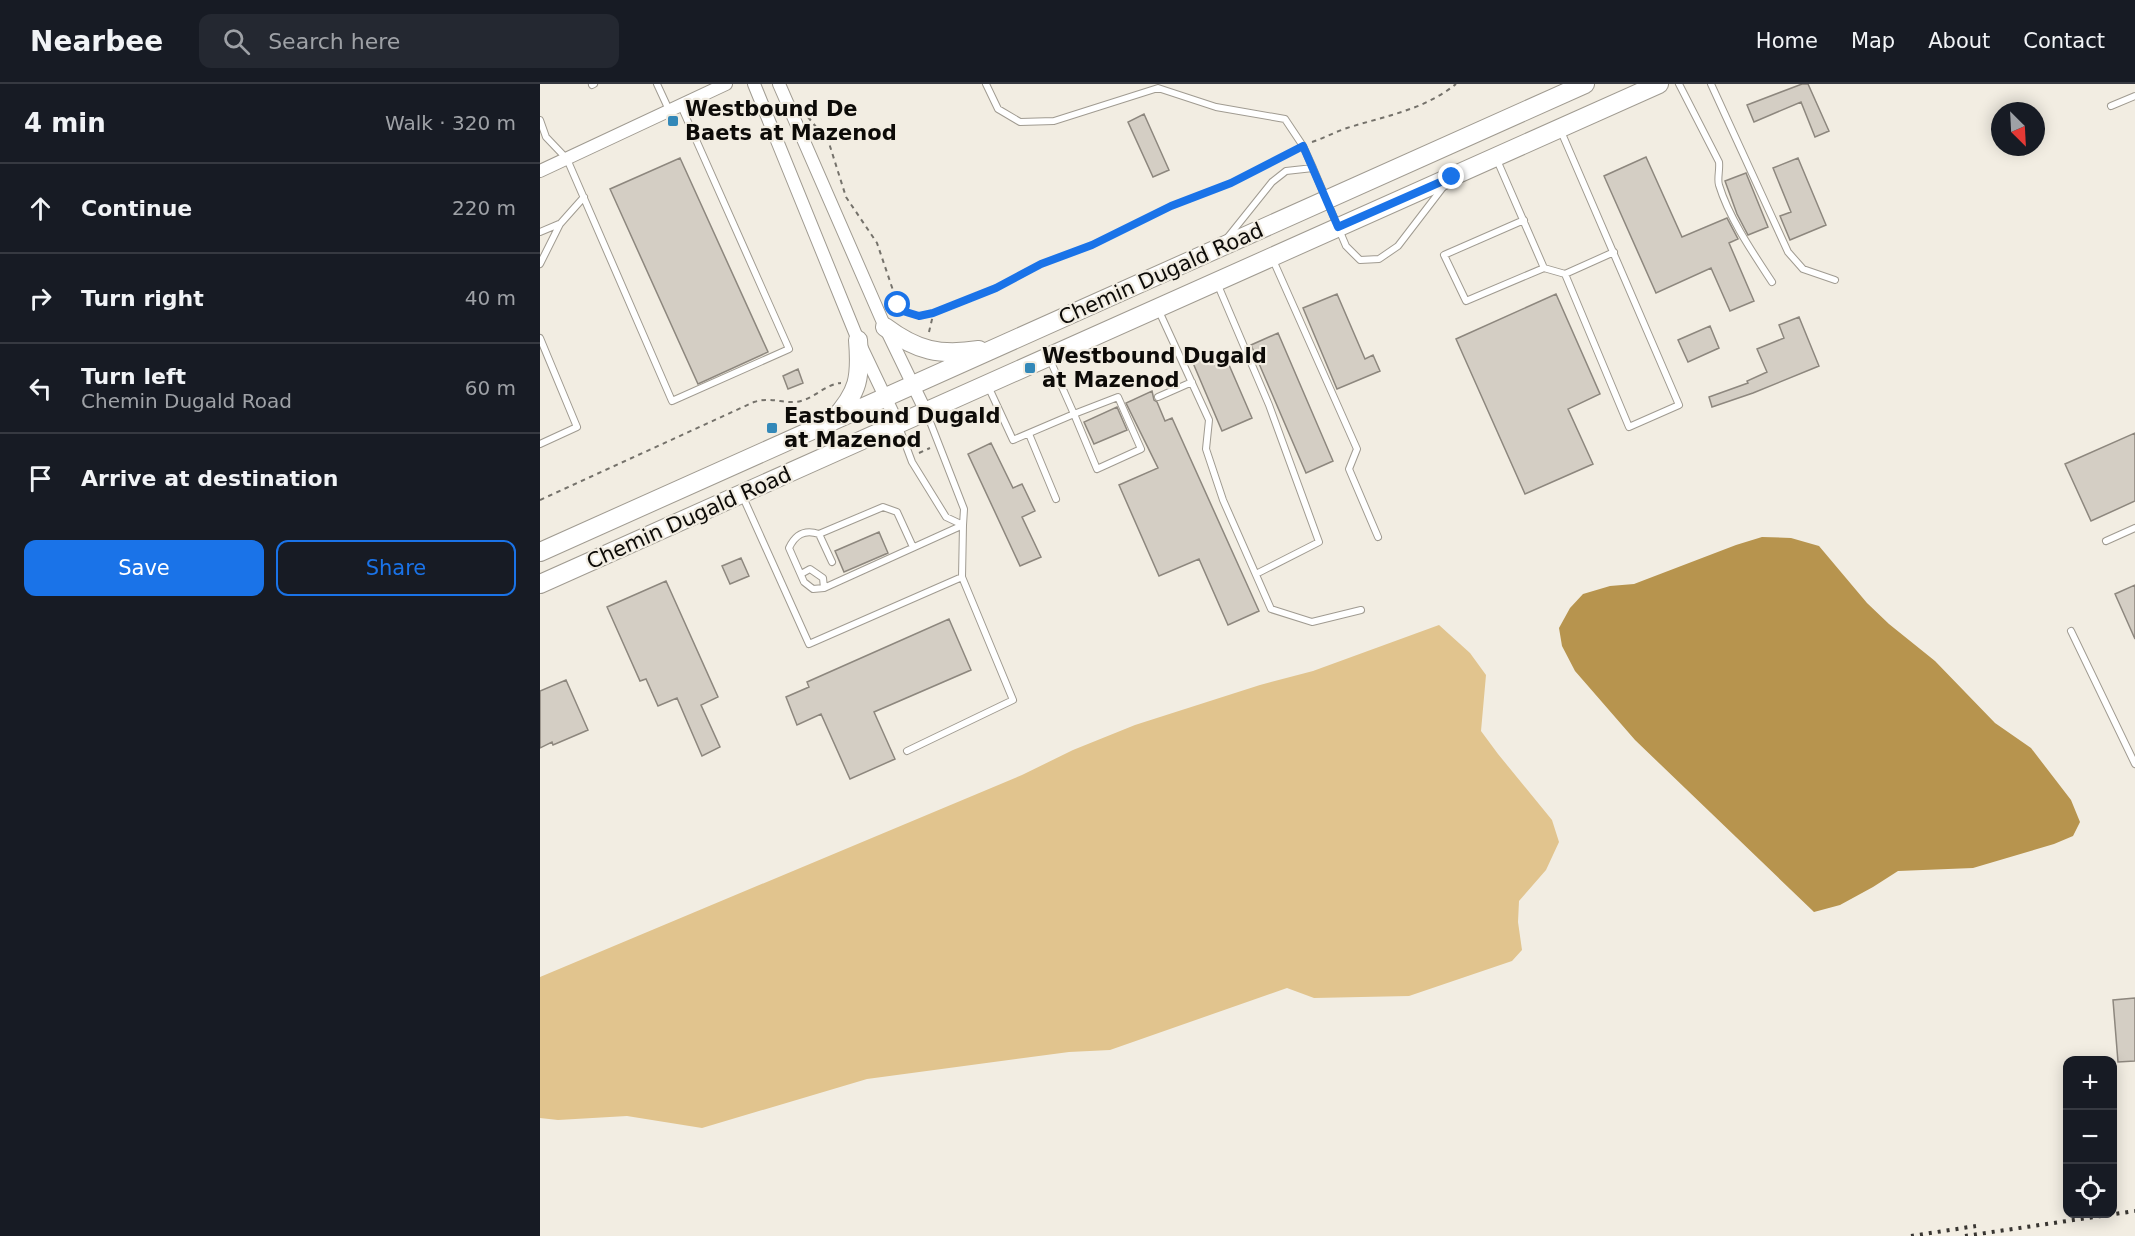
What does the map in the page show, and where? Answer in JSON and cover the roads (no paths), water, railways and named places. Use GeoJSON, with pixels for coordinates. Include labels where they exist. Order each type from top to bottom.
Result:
{"type":"FeatureCollection","features":[{"type":"Feature","properties":{"kind":"main road","name":"Chemin Dugald Road"},"geometry":{"type":"LineString","coordinates":[[540,552],[1585,84]]}},
{"type":"Feature","properties":{"kind":"main road","name":"Chemin Dugald Road"},"geometry":{"type":"LineString","coordinates":[[540,584],[1659,84]]}},
{"type":"Feature","properties":{"kind":"main road"},"geometry":{"type":"LineString","coordinates":[[885,327],[904,341],[926,350],[959,353],[1002,347]]}},
{"type":"Feature","properties":{"kind":"main road"},"geometry":{"type":"LineString","coordinates":[[829,424],[848,404],[856,386],[861,368],[858,340]]}},
{"type":"Feature","properties":{"kind":"street"},"geometry":{"type":"LineString","coordinates":[[540,171],[726,84]]}},
{"type":"Feature","properties":{"kind":"street"},"geometry":{"type":"LineString","coordinates":[[754,84],[858,340],[898,424]]}},
{"type":"Feature","properties":{"kind":"street"},"geometry":{"type":"LineString","coordinates":[[779,84],[885,327],[926,412]]}},
{"type":"Feature","properties":{"kind":"lane"},"geometry":{"type":"LineString","coordinates":[[540,120],[546,137],[567,159],[672,401],[789,349],[675,108],[657,84]]}},
{"type":"Feature","properties":{"kind":"lane"},"geometry":{"type":"LineString","coordinates":[[986,84],[998,109],[1020,122],[1054,121],[1158,88],[1216,107],[1285,119],[1303,146],[1346,246],[1360,260],[1379,259],[1398,246],[1452,177]]}},
{"type":"Feature","properties":{"kind":"lane"},"geometry":{"type":"LineString","coordinates":[[1679,84],[1719,162],[1718,183],[1742,236],[1772,282]]}},
{"type":"Feature","properties":{"kind":"lane"},"geometry":{"type":"LineString","coordinates":[[1711,84],[1788,252],[1803,269],[1835,280]]}},
{"type":"Feature","properties":{"kind":"lane"},"geometry":{"type":"LineString","coordinates":[[2111,106],[2135,96]]}},
{"type":"Feature","properties":{"kind":"lane"},"geometry":{"type":"LineString","coordinates":[[1559,129],[1679,405],[1629,427],[1565,274]]}},
{"type":"Feature","properties":{"kind":"lane"},"geometry":{"type":"LineString","coordinates":[[1495,157],[1544,268]]}},
{"type":"Feature","properties":{"kind":"lane"},"geometry":{"type":"LineString","coordinates":[[1218,249],[1272,182],[1286,171],[1313,168]]}},
{"type":"Feature","properties":{"kind":"lane"},"geometry":{"type":"LineString","coordinates":[[540,264],[560,224],[584,197]]}},
{"type":"Feature","properties":{"kind":"lane"},"geometry":{"type":"LineString","coordinates":[[1524,220],[1444,255],[1466,301],[1544,268],[1565,274],[1614,252]]}},
{"type":"Feature","properties":{"kind":"lane"},"geometry":{"type":"LineString","coordinates":[[540,232],[560,224]]}},
{"type":"Feature","properties":{"kind":"lane"},"geometry":{"type":"LineString","coordinates":[[1271,257],[1357,449],[1349,469],[1378,537]]}},
{"type":"Feature","properties":{"kind":"lane"},"geometry":{"type":"LineString","coordinates":[[1216,282],[1269,405],[1319,542],[1256,574]]}},
{"type":"Feature","properties":{"kind":"lane"},"geometry":{"type":"LineString","coordinates":[[1158,308],[1209,420],[1206,449],[1216,480],[1271,609],[1312,622],[1360,610]]}},
{"type":"Feature","properties":{"kind":"lane"},"geometry":{"type":"LineString","coordinates":[[540,338],[577,428],[540,444]]}},
{"type":"Feature","properties":{"kind":"lane"},"geometry":{"type":"LineString","coordinates":[[988,384],[1013,440],[1074,414],[1118,397],[1141,449],[1096,468],[1074,414],[1049,357]]}},
{"type":"Feature","properties":{"kind":"lane"},"geometry":{"type":"LineString","coordinates":[[1158,398],[1192,382]]}},
{"type":"Feature","properties":{"kind":"lane"},"geometry":{"type":"LineString","coordinates":[[907,750],[1013,700],[962,577],[964,509],[926,412]]}},
{"type":"Feature","properties":{"kind":"lane"},"geometry":{"type":"LineString","coordinates":[[898,424],[912,462],[946,517],[963,525]]}},
{"type":"Feature","properties":{"kind":"lane"},"geometry":{"type":"LineString","coordinates":[[1029,434],[1056,499]]}},
{"type":"Feature","properties":{"kind":"lane"},"geometry":{"type":"LineString","coordinates":[[741,493],[809,644],[962,577]]}},
{"type":"Feature","properties":{"kind":"lane"},"geometry":{"type":"LineString","coordinates":[[913,547],[897,512],[883,507],[819,534],[801,533],[793,540],[789,548],[804,582],[813,589],[824,588],[963,525]]}},
{"type":"Feature","properties":{"kind":"lane"},"geometry":{"type":"LineString","coordinates":[[2106,541],[2135,528]]}},
{"type":"Feature","properties":{"kind":"lane"},"geometry":{"type":"LineString","coordinates":[[819,534],[832,562]]}},
{"type":"Feature","properties":{"kind":"lane"},"geometry":{"type":"LineString","coordinates":[[801,573],[810,569],[823,578],[824,588]]}},
{"type":"Feature","properties":{"kind":"lane"},"geometry":{"type":"LineString","coordinates":[[2071,631],[2135,764]]}},
{"type":"Feature","properties":{"kind":"railway"},"geometry":{"type":"LineString","coordinates":[[1965,1236],[2135,1211]]}},
{"type":"Feature","properties":{"kind":"railway"},"geometry":{"type":"LineString","coordinates":[[1911,1236],[1976,1226]]}},
{"type":"Feature","properties":{"kind":"place","name":"Westbound De Baets at Mazenod"},"geometry":{"type":"Point","coordinates":[673,121]}},
{"type":"Feature","properties":{"kind":"place","name":"Westbound Dugald at Mazenod"},"geometry":{"type":"Point","coordinates":[1030,368]}},
{"type":"Feature","properties":{"kind":"place","name":"Eastbound Dugald at Mazenod"},"geometry":{"type":"Point","coordinates":[772,428]}}]}
